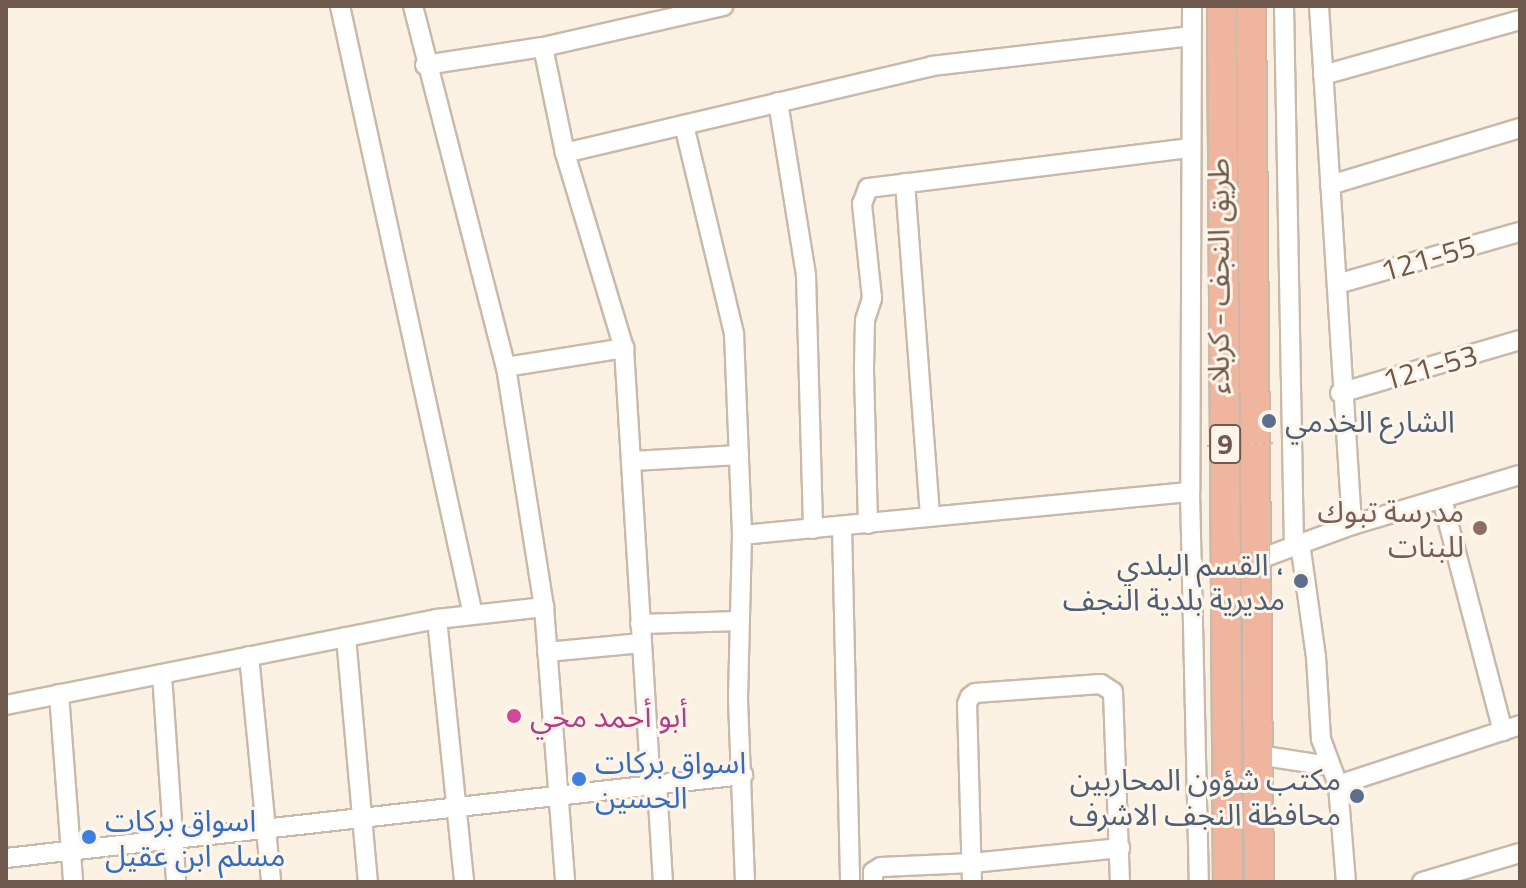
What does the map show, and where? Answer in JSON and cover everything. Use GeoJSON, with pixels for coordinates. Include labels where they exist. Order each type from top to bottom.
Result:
{"type":"FeatureCollection","features":[{"type":"Feature","properties":{"kind":"highway","name":"9"},"geometry":{"type":"LineString","coordinates":[[1222,6],[1228,882]]}},
{"type":"Feature","properties":{"kind":"highway","name":"طريق النجف - کربلاء"},"geometry":{"type":"LineString","coordinates":[[1251,6],[1259,882]]}},
{"type":"Feature","properties":{"kind":"street"},"geometry":{"type":"LineString","coordinates":[[340,6],[473,615]]}},
{"type":"Feature","properties":{"kind":"street"},"geometry":{"type":"LineString","coordinates":[[413,6],[425,65],[506,367],[544,607],[565,882]]}},
{"type":"Feature","properties":{"kind":"street"},"geometry":{"type":"LineString","coordinates":[[425,65],[543,47],[723,6]]}},
{"type":"Feature","properties":{"kind":"street"},"geometry":{"type":"LineString","coordinates":[[1192,6],[1190,492],[1199,882]]}},
{"type":"Feature","properties":{"kind":"street"},"geometry":{"type":"LineString","coordinates":[[1284,6],[1297,544],[1316,657],[1321,739],[1338,785],[1346,882]]}},
{"type":"Feature","properties":{"kind":"street"},"geometry":{"type":"LineString","coordinates":[[1319,6],[1337,284],[1340,393],[1352,525]]}},
{"type":"Feature","properties":{"kind":"street"},"geometry":{"type":"LineString","coordinates":[[1323,75],[1520,20]]}},
{"type":"Feature","properties":{"kind":"street"},"geometry":{"type":"LineString","coordinates":[[565,153],[932,66],[1191,36]]}},
{"type":"Feature","properties":{"kind":"street"},"geometry":{"type":"LineString","coordinates":[[543,47],[565,153],[624,348],[641,634],[663,882]]}},
{"type":"Feature","properties":{"kind":"street"},"geometry":{"type":"LineString","coordinates":[[778,102],[806,275],[813,529]]}},
{"type":"Feature","properties":{"kind":"street"},"geometry":{"type":"LineString","coordinates":[[684,125],[734,334],[742,535],[738,700],[745,882]]}},
{"type":"Feature","properties":{"kind":"street"},"geometry":{"type":"LineString","coordinates":[[1330,185],[1520,128]]}},
{"type":"Feature","properties":{"kind":"street"},"geometry":{"type":"LineString","coordinates":[[868,524],[864,367],[865,320],[872,298],[862,204],[868,188],[1190,148]]}},
{"type":"Feature","properties":{"kind":"street"},"geometry":{"type":"LineString","coordinates":[[905,183],[930,516]]}},
{"type":"Feature","properties":{"kind":"street","name":"121-55"},"geometry":{"type":"LineString","coordinates":[[1337,284],[1520,232]]}},
{"type":"Feature","properties":{"kind":"street","name":"121-53"},"geometry":{"type":"LineString","coordinates":[[1340,393],[1520,340]]}},
{"type":"Feature","properties":{"kind":"street"},"geometry":{"type":"LineString","coordinates":[[506,367],[624,348]]}},
{"type":"Feature","properties":{"kind":"street"},"geometry":{"type":"LineString","coordinates":[[633,461],[739,455]]}},
{"type":"Feature","properties":{"kind":"street"},"geometry":{"type":"LineString","coordinates":[[1254,561],[1352,525],[1520,475]]}},
{"type":"Feature","properties":{"kind":"street"},"geometry":{"type":"LineString","coordinates":[[742,535],[1190,492]]}},
{"type":"Feature","properties":{"kind":"street"},"geometry":{"type":"LineString","coordinates":[[1338,785],[1511,728],[1442,499]]}},
{"type":"Feature","properties":{"kind":"street"},"geometry":{"type":"LineString","coordinates":[[842,526],[850,882]]}},
{"type":"Feature","properties":{"kind":"street"},"geometry":{"type":"LineString","coordinates":[[6,705],[437,619],[544,607]]}},
{"type":"Feature","properties":{"kind":"street"},"geometry":{"type":"LineString","coordinates":[[437,619],[464,882]]}},
{"type":"Feature","properties":{"kind":"street"},"geometry":{"type":"LineString","coordinates":[[547,652],[641,634],[740,621]]}},
{"type":"Feature","properties":{"kind":"street"},"geometry":{"type":"LineString","coordinates":[[346,637],[368,882]]}},
{"type":"Feature","properties":{"kind":"street"},"geometry":{"type":"LineString","coordinates":[[249,656],[271,882]]}},
{"type":"Feature","properties":{"kind":"street"},"geometry":{"type":"LineString","coordinates":[[162,674],[176,882]]}},
{"type":"Feature","properties":{"kind":"street"},"geometry":{"type":"LineString","coordinates":[[972,882],[967,704],[975,693],[1101,684],[1113,692],[1120,882]]}},
{"type":"Feature","properties":{"kind":"street"},"geometry":{"type":"LineString","coordinates":[[59,694],[73,882]]}},
{"type":"Feature","properties":{"kind":"street"},"geometry":{"type":"LineString","coordinates":[[1258,755],[1330,766]]}},
{"type":"Feature","properties":{"kind":"street"},"geometry":{"type":"LineString","coordinates":[[6,858],[743,775]]}},
{"type":"Feature","properties":{"kind":"street"},"geometry":{"type":"LineString","coordinates":[[873,882],[873,872],[881,867],[972,863],[1120,848]]}},
{"type":"Feature","properties":{"kind":"street"},"geometry":{"type":"LineString","coordinates":[[1422,882],[1520,853]]}},
{"type":"Feature","properties":{"kind":"path"},"geometry":{"type":"LineString","coordinates":[[1207,446],[1278,443]]}},
{"type":"Feature","properties":{"kind":"place","name":"الشارع الخدمي"},"geometry":{"type":"Point","coordinates":[1269,421]}},
{"type":"Feature","properties":{"kind":"place","name":"مدرسة تبوك للبنات"},"geometry":{"type":"Point","coordinates":[1480,528]}},
{"type":"Feature","properties":{"kind":"place","name":"القسم البلدي ، مديرية بلدية النجف"},"geometry":{"type":"Point","coordinates":[1301,581]}},
{"type":"Feature","properties":{"kind":"place","name":"أبو أحمد محي"},"geometry":{"type":"Point","coordinates":[514,716]}},
{"type":"Feature","properties":{"kind":"place","name":"اسواق بركات الحسين"},"geometry":{"type":"Point","coordinates":[579,779]}},
{"type":"Feature","properties":{"kind":"place","name":"مكتب شؤون المحاربين محافظة النجف الاشرف"},"geometry":{"type":"Point","coordinates":[1357,796]}},
{"type":"Feature","properties":{"kind":"place","name":"اسواق بركات مسلم ابن عقيل"},"geometry":{"type":"Point","coordinates":[89,837]}}]}
